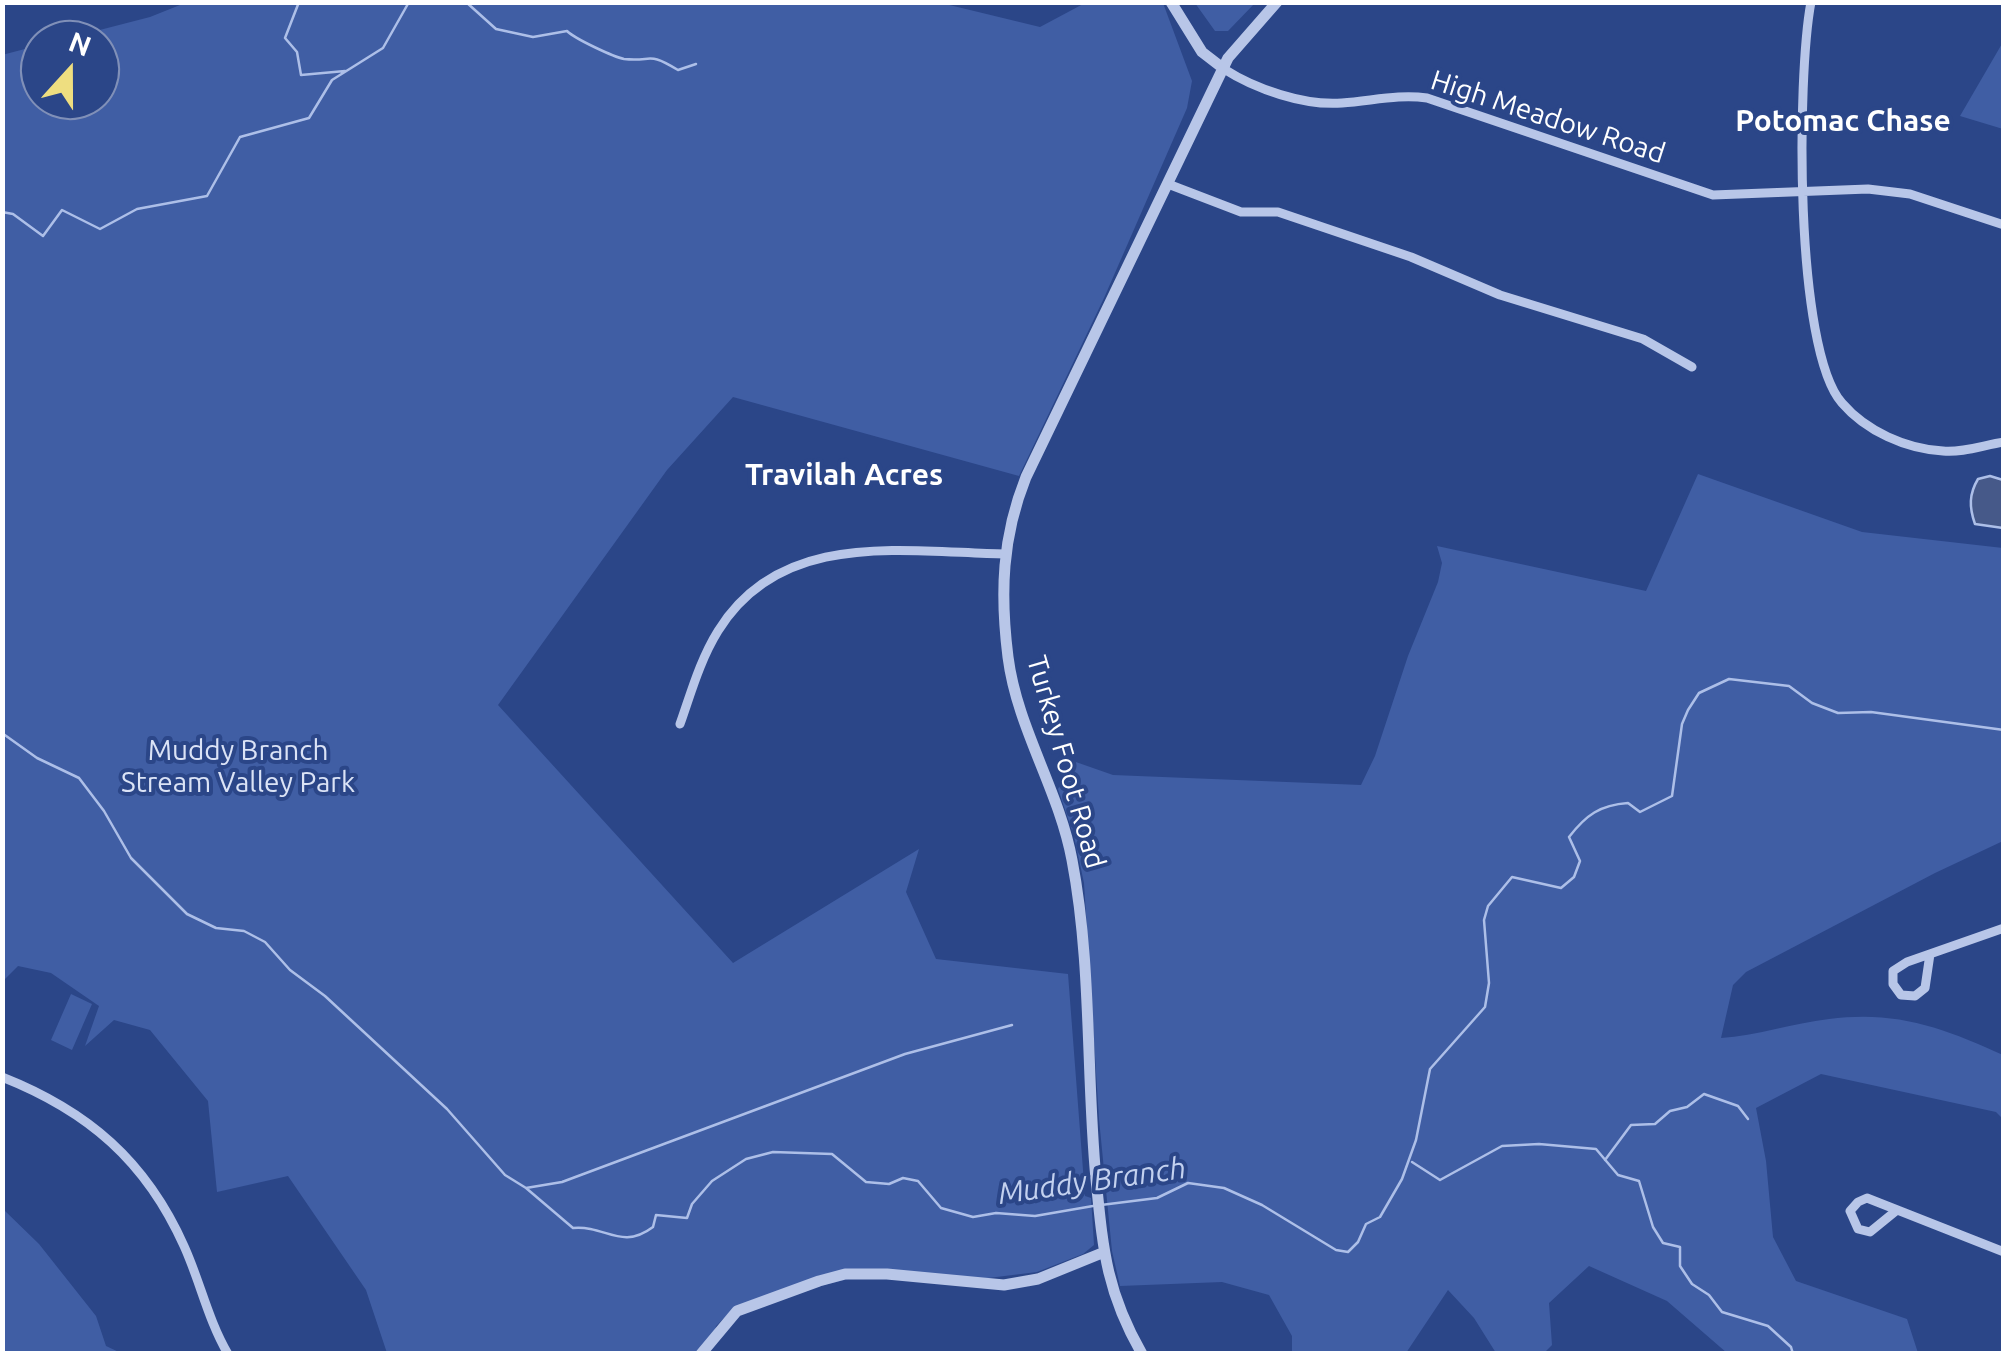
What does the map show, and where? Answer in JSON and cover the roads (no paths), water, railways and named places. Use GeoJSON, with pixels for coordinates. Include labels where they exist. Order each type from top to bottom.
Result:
{"type":"FeatureCollection","features":[{"type":"Feature","properties":{"kind":"street"},"geometry":{"type":"LineString","coordinates":[[1171,2],[1202,52],[1224,69]]}},
{"type":"Feature","properties":{"kind":"street","name":"Turkey Foot Road"},"geometry":{"type":"LineString","coordinates":[[1142,1354],[1124,1322],[1102,1253],[1078,893],[1072,856],[1012,678],[1006,628],[1005,554],[1012,514],[1026,478],[1231,52],[1277,2]]}},
{"type":"Feature","properties":{"kind":"street"},"geometry":{"type":"LineString","coordinates":[[1810,2],[1803,69],[1804,193],[1811,305],[1826,375],[1838,400],[1857,419],[1893,439],[1946,452],[2004,442]]}},
{"type":"Feature","properties":{"kind":"street","name":"High Meadow Road"},"geometry":{"type":"LineString","coordinates":[[1224,69],[1245,81],[1312,102],[1340,104],[1404,95],[1428,98],[1713,194],[1868,190],[1910,194],[2004,225]]}},
{"type":"Feature","properties":{"kind":"street"},"geometry":{"type":"LineString","coordinates":[[1168,184],[1242,212],[1278,212],[1394,251],[1500,295],[1643,340],[1692,368]]}},
{"type":"Feature","properties":{"kind":"street"},"geometry":{"type":"LineString","coordinates":[[680,724],[718,630],[747,595],[788,568],[831,555],[865,552],[1005,554]]}},
{"type":"Feature","properties":{"kind":"street"},"geometry":{"type":"LineString","coordinates":[[1930,954],[1925,988],[1915,996],[1901,995],[1893,984],[1894,971],[1930,954],[2004,928]]}},
{"type":"Feature","properties":{"kind":"street"},"geometry":{"type":"LineString","coordinates":[[2,1077],[71,1110],[133,1162],[165,1208],[185,1248],[228,1354]]}},
{"type":"Feature","properties":{"kind":"street"},"geometry":{"type":"LineString","coordinates":[[1897,1210],[1870,1232],[1858,1228],[1850,1212],[1866,1198],[1897,1210],[2004,1252]]}},
{"type":"Feature","properties":{"kind":"street"},"geometry":{"type":"LineString","coordinates":[[701,1354],[737,1311],[832,1278],[887,1274],[1004,1284],[1038,1279],[1102,1253]]}},
{"type":"Feature","properties":{"kind":"waterway"},"geometry":{"type":"LineString","coordinates":[[299,2],[285,38],[297,52],[301,75],[345,71]]}},
{"type":"Feature","properties":{"kind":"waterway"},"geometry":{"type":"LineString","coordinates":[[2,212],[13,214],[43,236],[62,210],[100,229],[137,209],[207,196],[240,137],[309,118],[332,80],[383,48],[409,2]]}},
{"type":"Feature","properties":{"kind":"waterway"},"geometry":{"type":"LineString","coordinates":[[466,2],[496,29],[533,37],[567,31],[624,59],[655,59],[678,70],[696,64]]}},
{"type":"Feature","properties":{"kind":"waterway","name":"Muddy Branch"},"geometry":{"type":"LineString","coordinates":[[1101,1205],[1157,1198],[1188,1183],[1224,1188],[1262,1205],[1336,1250],[1348,1252],[1358,1242],[1366,1224],[1380,1217],[1402,1179],[1416,1140],[1430,1069],[1485,1007],[1489,983],[1484,920],[1488,906],[1512,877],[1561,888],[1574,877],[1580,861],[1569,837],[1594,812],[1628,803],[1640,812],[1672,796],[1682,724],[1699,693],[1729,679],[1789,686],[1812,703],[1838,713],[1871,712],[2004,730]]}},
{"type":"Feature","properties":{"kind":"waterway","name":"Muddy Branch"},"geometry":{"type":"LineString","coordinates":[[2,733],[37,758],[79,778],[131,858],[187,914],[216,928],[244,931],[265,942],[290,970],[325,996],[447,1109],[505,1175],[573,1228],[632,1237],[653,1227],[656,1215],[687,1218],[692,1204],[712,1181],[746,1159],[773,1152],[832,1154],[866,1182],[889,1184],[903,1178],[918,1181],[941,1208],[973,1217],[996,1213],[1035,1216],[1093,1206]]}},
{"type":"Feature","properties":{"kind":"waterway"},"geometry":{"type":"LineString","coordinates":[[526,1188],[562,1182],[905,1054],[1012,1025]]}},
{"type":"Feature","properties":{"kind":"waterway"},"geometry":{"type":"LineString","coordinates":[[1605,1160],[1631,1125],[1655,1124],[1670,1111],[1687,1107],[1704,1094],[1738,1106],[1748,1119]]}},
{"type":"Feature","properties":{"kind":"waterway"},"geometry":{"type":"LineString","coordinates":[[1412,1162],[1440,1180],[1502,1146],[1539,1144],[1596,1149],[1618,1175],[1639,1181],[1653,1227],[1663,1243],[1680,1247],[1680,1266],[1692,1284],[1709,1295],[1722,1312],[1768,1326],[1791,1347],[1793,1354]]}},
{"type":"Feature","properties":{"kind":"district","name":"Potomac Chase"},"geometry":{"type":"Point","coordinates":[1843,121]}},
{"type":"Feature","properties":{"kind":"district","name":"Travilah Acres"},"geometry":{"type":"Point","coordinates":[844,475]}},
{"type":"Feature","properties":{"kind":"park label","name":"Muddy Branch Stream Valley Park"},"geometry":{"type":"Point","coordinates":[238,767]}}]}
